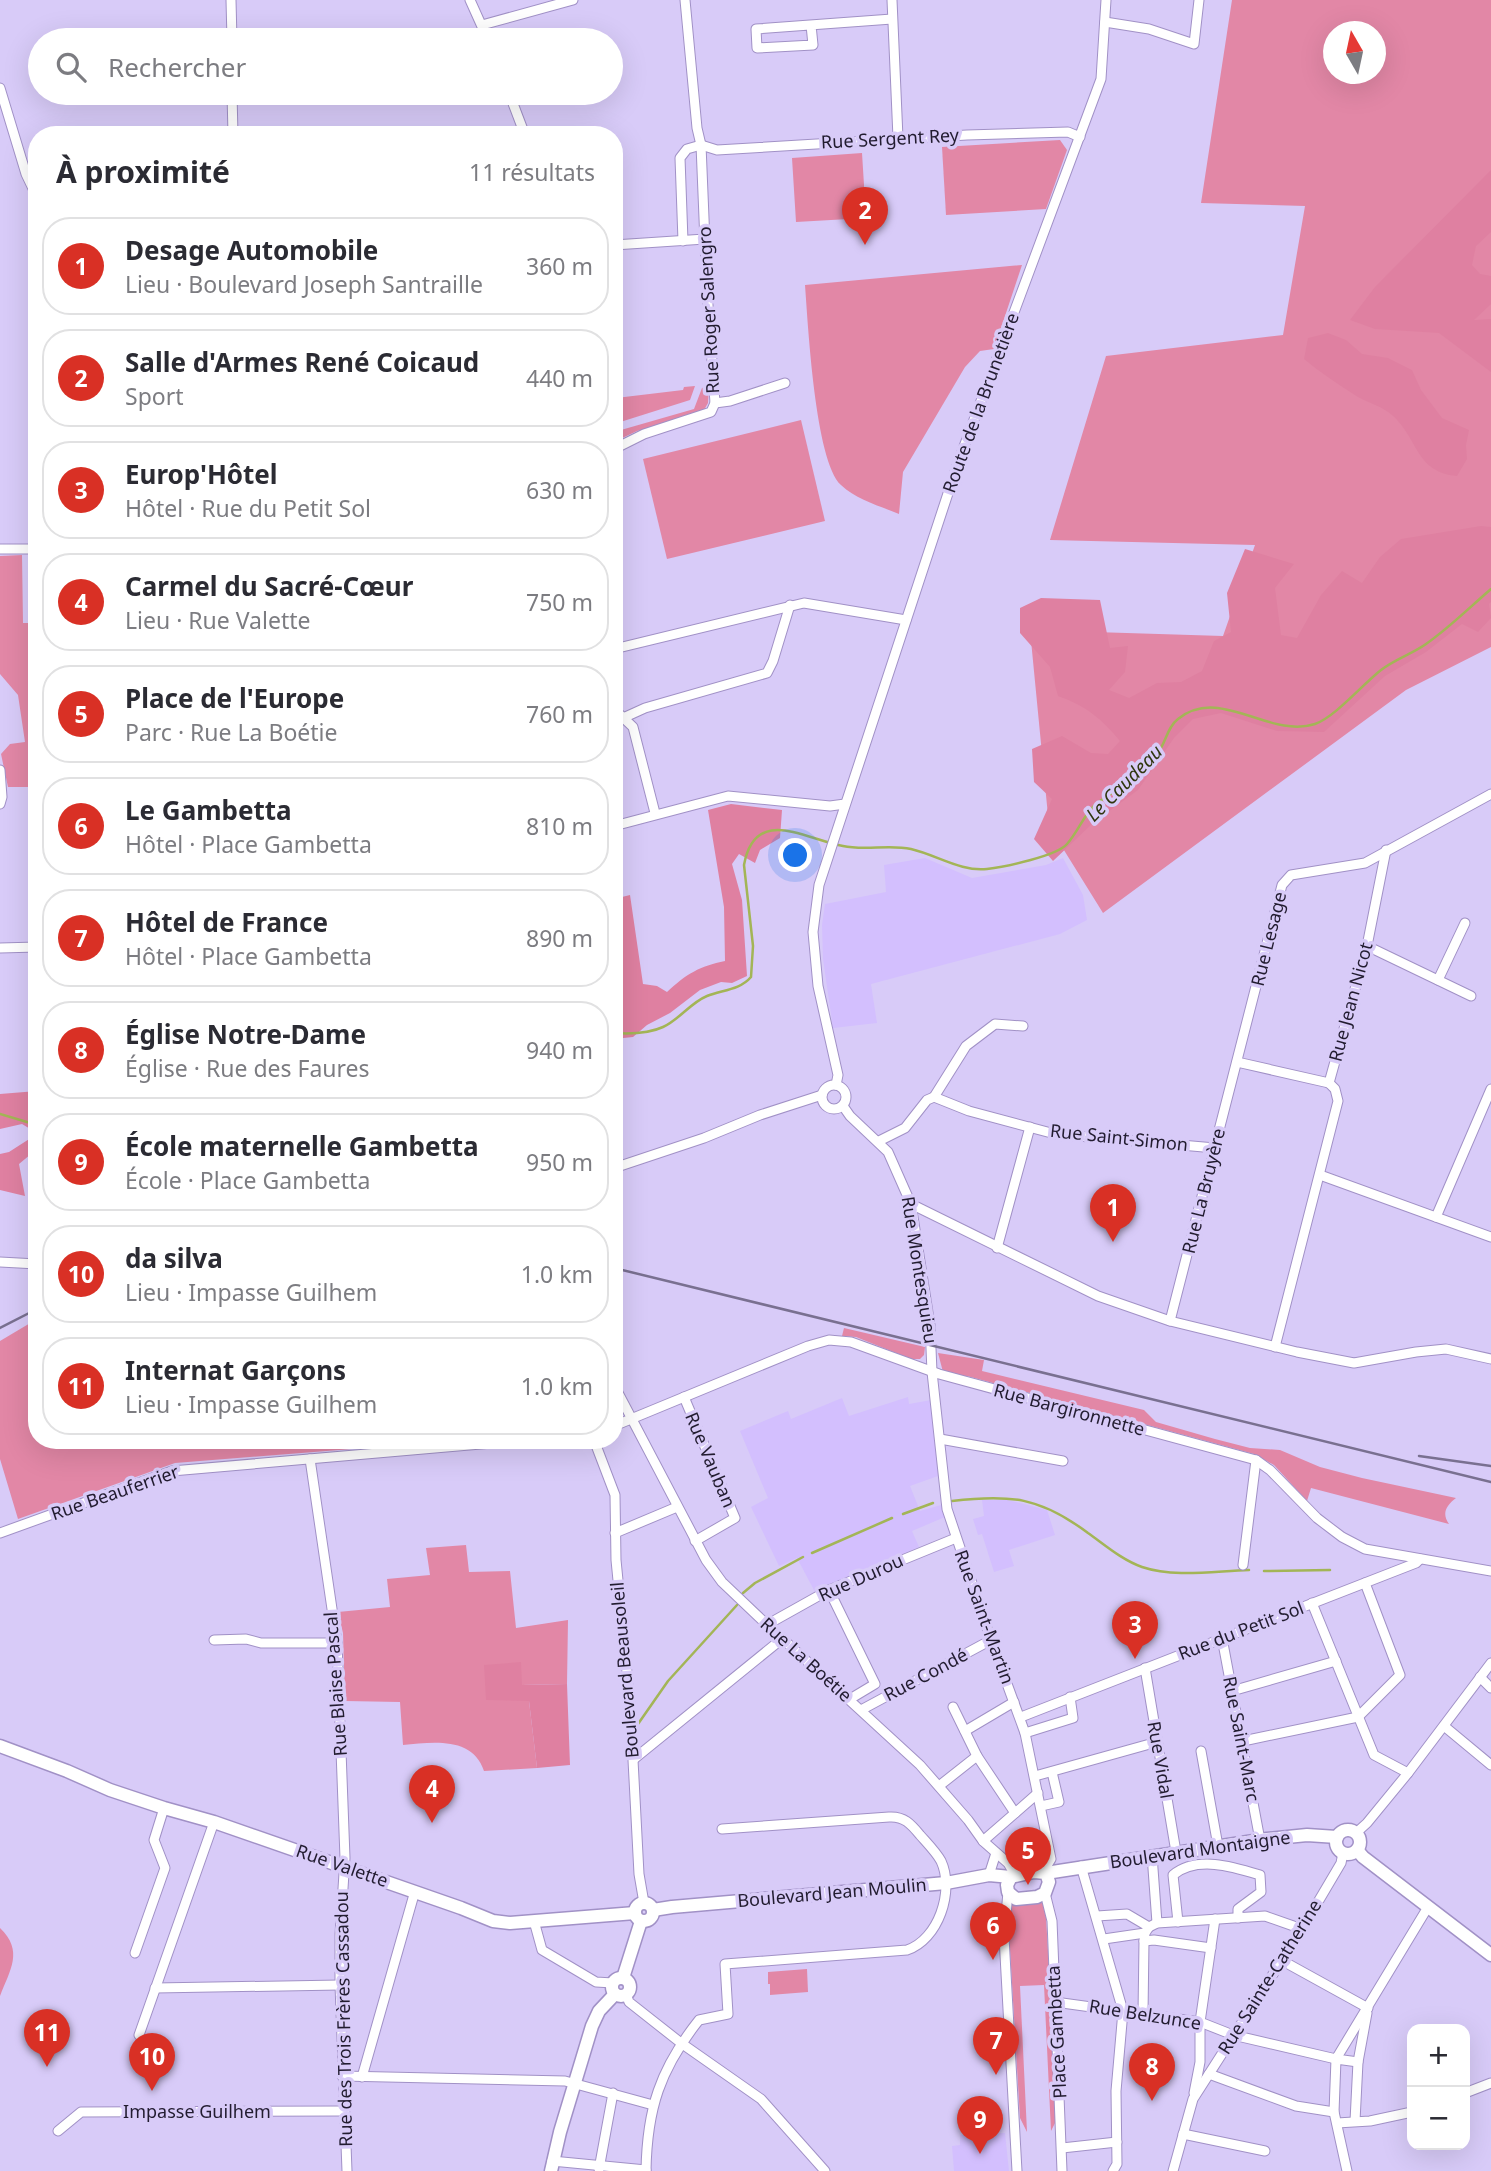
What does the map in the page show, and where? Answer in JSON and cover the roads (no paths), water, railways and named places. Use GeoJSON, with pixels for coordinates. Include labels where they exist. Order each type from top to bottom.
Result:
{"type":"FeatureCollection","features":[{"type":"Feature","properties":{"kind":"main road","name":"Rue Valette"},"geometry":{"type":"LineString","coordinates":[[0,1746],[110,1790],[214,1822],[493,1922]]}},
{"type":"Feature","properties":{"kind":"main road","name":"Rue Valette"},"geometry":{"type":"LineString","coordinates":[[67,1771],[112,1781],[167,1801],[189,1814]]}},
{"type":"Feature","properties":{"kind":"main road"},"geometry":{"type":"LineString","coordinates":[[1345,1830],[1356,1833],[1359,1839],[1357,1850],[1343,1853],[1338,1848],[1337,1837],[1345,1830]]}},
{"type":"Feature","properties":{"kind":"main road","name":"Boulevard Montaigne"},"geometry":{"type":"LineString","coordinates":[[1046,1880],[1063,1870],[1152,1855],[1307,1835],[1337,1837]]}},
{"type":"Feature","properties":{"kind":"main road"},"geometry":{"type":"LineString","coordinates":[[1357,1850],[1491,1955]]}},
{"type":"Feature","properties":{"kind":"main road","name":"Boulevard Jean Moulin"},"geometry":{"type":"LineString","coordinates":[[493,1922],[510,1923],[644,1912],[672,1907],[946,1883],[989,1875],[1046,1880]]}},
{"type":"Feature","properties":{"kind":"main road"},"geometry":{"type":"LineString","coordinates":[[1013,1876],[1007,1885],[1008,1892],[1016,1899],[1037,1897],[1046,1880]]}},
{"type":"Feature","properties":{"kind":"main road"},"geometry":{"type":"LineString","coordinates":[[552,2166],[592,2026],[599,2011],[619,1987],[644,1912]]}},
{"type":"Feature","properties":{"kind":"street"},"geometry":{"type":"LineString","coordinates":[[231,0],[232,28]]}},
{"type":"Feature","properties":{"kind":"street"},"geometry":{"type":"LineString","coordinates":[[470,0],[484,28]]}},
{"type":"Feature","properties":{"kind":"street"},"geometry":{"type":"LineString","coordinates":[[482,24],[573,0]]}},
{"type":"Feature","properties":{"kind":"street","name":"Rue Roger Salengro"},"geometry":{"type":"LineString","coordinates":[[623,444],[644,434],[710,412],[715,403],[701,145],[697,128],[685,0]]}},
{"type":"Feature","properties":{"kind":"street"},"geometry":{"type":"LineString","coordinates":[[892,0],[898,138]]}},
{"type":"Feature","properties":{"kind":"street","name":"Route de la Brunetière"},"geometry":{"type":"LineString","coordinates":[[845,804],[959,460],[1101,79],[1106,0]]}},
{"type":"Feature","properties":{"kind":"street"},"geometry":{"type":"LineString","coordinates":[[1105,22],[1149,29],[1194,44],[1199,0]]}},
{"type":"Feature","properties":{"kind":"street"},"geometry":{"type":"LineString","coordinates":[[811,25],[813,44],[757,48],[756,29],[892,19]]}},
{"type":"Feature","properties":{"kind":"street"},"geometry":{"type":"LineString","coordinates":[[0,89],[28,178]]}},
{"type":"Feature","properties":{"kind":"street"},"geometry":{"type":"LineString","coordinates":[[232,105],[233,126]]}},
{"type":"Feature","properties":{"kind":"street"},"geometry":{"type":"LineString","coordinates":[[514,105],[522,126]]}},
{"type":"Feature","properties":{"kind":"street","name":"Rue Sergent Rey"},"geometry":{"type":"LineString","coordinates":[[701,145],[717,150],[898,138],[1068,132],[1080,137]]}},
{"type":"Feature","properties":{"kind":"street"},"geometry":{"type":"LineString","coordinates":[[683,241],[680,158],[687,149],[701,145]]}},
{"type":"Feature","properties":{"kind":"street"},"geometry":{"type":"LineString","coordinates":[[623,244],[705,239]]}},
{"type":"Feature","properties":{"kind":"street"},"geometry":{"type":"LineString","coordinates":[[715,403],[730,401],[785,383]]}},
{"type":"Feature","properties":{"kind":"street"},"geometry":{"type":"LineString","coordinates":[[0,549],[28,549]]}},
{"type":"Feature","properties":{"kind":"street"},"geometry":{"type":"LineString","coordinates":[[623,647],[804,603],[906,620]]}},
{"type":"Feature","properties":{"kind":"street"},"geometry":{"type":"LineString","coordinates":[[623,712],[767,673],[790,605]]}},
{"type":"Feature","properties":{"kind":"street"},"geometry":{"type":"LineString","coordinates":[[623,718],[633,727],[655,813]]}},
{"type":"Feature","properties":{"kind":"street"},"geometry":{"type":"LineString","coordinates":[[0,770],[0,804]]}},
{"type":"Feature","properties":{"kind":"street"},"geometry":{"type":"LineString","coordinates":[[1386,850],[1491,794]]}},
{"type":"Feature","properties":{"kind":"street"},"geometry":{"type":"LineString","coordinates":[[623,823],[728,796],[830,806],[845,804],[819,885],[813,932],[818,986],[838,1075],[836,1085]]}},
{"type":"Feature","properties":{"kind":"street","name":"Rue Jean Nicot"},"geometry":{"type":"LineString","coordinates":[[1275,1347],[1338,1101],[1335,1089],[1329,1083],[1367,946],[1386,850]]}},
{"type":"Feature","properties":{"kind":"street","name":"Rue Lesage"},"geometry":{"type":"LineString","coordinates":[[1237,1062],[1282,885],[1286,879],[1291,875],[1365,863],[1386,850]]}},
{"type":"Feature","properties":{"kind":"street"},"geometry":{"type":"LineString","coordinates":[[1438,980],[1465,923]]}},
{"type":"Feature","properties":{"kind":"street"},"geometry":{"type":"LineString","coordinates":[[1367,946],[1471,996]]}},
{"type":"Feature","properties":{"kind":"street"},"geometry":{"type":"LineString","coordinates":[[0,948],[28,947]]}},
{"type":"Feature","properties":{"kind":"street"},"geometry":{"type":"LineString","coordinates":[[879,1141],[905,1128],[927,1100],[934,1097],[966,1046],[995,1024],[1023,1026]]}},
{"type":"Feature","properties":{"kind":"street"},"geometry":{"type":"LineString","coordinates":[[1237,1062],[1329,1083]]}},
{"type":"Feature","properties":{"kind":"street","name":"Rue La Bruyère"},"geometry":{"type":"LineString","coordinates":[[1170,1321],[1237,1062]]}},
{"type":"Feature","properties":{"kind":"street"},"geometry":{"type":"LineString","coordinates":[[836,1085],[845,1092],[846,1099],[843,1106],[835,1110],[828,1108],[822,1095],[826,1088],[836,1085]]}},
{"type":"Feature","properties":{"kind":"street"},"geometry":{"type":"LineString","coordinates":[[1436,1217],[1491,1089]]}},
{"type":"Feature","properties":{"kind":"street"},"geometry":{"type":"LineString","coordinates":[[623,1165],[704,1138],[772,1110],[822,1095]]}},
{"type":"Feature","properties":{"kind":"street","name":"Rue Saint-Simon"},"geometry":{"type":"LineString","coordinates":[[934,1097],[969,1111],[1055,1134],[1215,1148]]}},
{"type":"Feature","properties":{"kind":"street","name":"Rue Montesquieu"},"geometry":{"type":"LineString","coordinates":[[843,1106],[850,1116],[879,1141],[895,1164],[911,1204],[930,1325],[932,1372]]}},
{"type":"Feature","properties":{"kind":"street"},"geometry":{"type":"LineString","coordinates":[[998,1248],[1030,1127]]}},
{"type":"Feature","properties":{"kind":"street"},"geometry":{"type":"LineString","coordinates":[[1320,1175],[1491,1237]]}},
{"type":"Feature","properties":{"kind":"street"},"geometry":{"type":"LineString","coordinates":[[911,1204],[1098,1296],[1170,1321],[1354,1363],[1446,1349],[1491,1359]]}},
{"type":"Feature","properties":{"kind":"street"},"geometry":{"type":"LineString","coordinates":[[0,1262],[28,1264]]}},
{"type":"Feature","properties":{"kind":"street","name":"Rue Bargironnette"},"geometry":{"type":"LineString","coordinates":[[632,1420],[808,1346],[829,1340],[851,1342],[932,1372],[1256,1460],[1270,1470],[1317,1518],[1342,1537],[1365,1549],[1491,1571]]}},
{"type":"Feature","properties":{"kind":"street","name":"Rue Saint-Martin"},"geometry":{"type":"LineString","coordinates":[[932,1372],[946,1502],[991,1640],[1026,1733],[1051,1859]]}},
{"type":"Feature","properties":{"kind":"street","name":"Rue Vauban"},"geometry":{"type":"LineString","coordinates":[[684,1398],[735,1518],[695,1541]]}},
{"type":"Feature","properties":{"kind":"street","name":"Rue La Boétie"},"geometry":{"type":"LineString","coordinates":[[623,1402],[695,1541],[722,1582],[763,1620],[770,1623],[771,1627],[920,1765],[1007,1863],[1013,1876]]}},
{"type":"Feature","properties":{"kind":"street"},"geometry":{"type":"LineString","coordinates":[[623,1423],[632,1420]]}},
{"type":"Feature","properties":{"kind":"street"},"geometry":{"type":"LineString","coordinates":[[940,1439],[1063,1461]]}},
{"type":"Feature","properties":{"kind":"street","name":"Rue Beauferrier"},"geometry":{"type":"LineString","coordinates":[[0,1533],[172,1472],[429,1449]]}},
{"type":"Feature","properties":{"kind":"street","name":"Boulevard Beausoleil"},"geometry":{"type":"LineString","coordinates":[[598,1449],[615,1494],[615,1533],[644,1912]]}},
{"type":"Feature","properties":{"kind":"street","name":"Rue Blaise Pascal"},"geometry":{"type":"LineString","coordinates":[[310,1460],[337,1643],[344,1867]]}},
{"type":"Feature","properties":{"kind":"street"},"geometry":{"type":"LineString","coordinates":[[1243,1565],[1256,1460]]}},
{"type":"Feature","properties":{"kind":"street"},"geometry":{"type":"LineString","coordinates":[[615,1533],[677,1507]]}},
{"type":"Feature","properties":{"kind":"street","name":"Rue Durou"},"geometry":{"type":"LineString","coordinates":[[770,1623],[829,1590],[956,1538]]}},
{"type":"Feature","properties":{"kind":"street","name":"Rue du Petit Sol"},"geometry":{"type":"LineString","coordinates":[[1021,1717],[1416,1563],[1420,1559]]}},
{"type":"Feature","properties":{"kind":"street"},"geometry":{"type":"LineString","coordinates":[[1243,1741],[1358,1717],[1400,1675],[1365,1583]]}},
{"type":"Feature","properties":{"kind":"street"},"geometry":{"type":"LineString","coordinates":[[829,1590],[875,1684],[850,1699]]}},
{"type":"Feature","properties":{"kind":"street"},"geometry":{"type":"LineString","coordinates":[[1312,1603],[1374,1755],[1408,1773]]}},
{"type":"Feature","properties":{"kind":"street"},"geometry":{"type":"LineString","coordinates":[[634,1759],[783,1638]]}},
{"type":"Feature","properties":{"kind":"street","name":"Rue Saint-Marc"},"geometry":{"type":"LineString","coordinates":[[1222,1639],[1260,1840]]}},
{"type":"Feature","properties":{"kind":"street"},"geometry":{"type":"LineString","coordinates":[[214,1640],[337,1643]]}},
{"type":"Feature","properties":{"kind":"street","name":"Rue Condé"},"geometry":{"type":"LineString","coordinates":[[861,1710],[991,1640]]}},
{"type":"Feature","properties":{"kind":"street"},"geometry":{"type":"LineString","coordinates":[[1232,1690],[1336,1661]]}},
{"type":"Feature","properties":{"kind":"street"},"geometry":{"type":"LineString","coordinates":[[1356,1833],[1408,1773],[1491,1663]]}},
{"type":"Feature","properties":{"kind":"street","name":"Rue Vidal"},"geometry":{"type":"LineString","coordinates":[[1145,1668],[1176,1852]]}},
{"type":"Feature","properties":{"kind":"street"},"geometry":{"type":"LineString","coordinates":[[1480,1677],[1491,1688]]}},
{"type":"Feature","properties":{"kind":"street"},"geometry":{"type":"LineString","coordinates":[[1026,1733],[1073,1718],[1070,1697]]}},
{"type":"Feature","properties":{"kind":"street"},"geometry":{"type":"LineString","coordinates":[[965,1731],[1014,1702]]}},
{"type":"Feature","properties":{"kind":"street"},"geometry":{"type":"LineString","coordinates":[[953,1707],[977,1756],[1015,1813]]}},
{"type":"Feature","properties":{"kind":"street"},"geometry":{"type":"LineString","coordinates":[[1444,1726],[1491,1765]]}},
{"type":"Feature","properties":{"kind":"street"},"geometry":{"type":"LineString","coordinates":[[1035,1776],[1157,1742]]}},
{"type":"Feature","properties":{"kind":"street"},"geometry":{"type":"LineString","coordinates":[[1201,1751],[1218,1846]]}},
{"type":"Feature","properties":{"kind":"street"},"geometry":{"type":"LineString","coordinates":[[939,1786],[977,1756]]}},
{"type":"Feature","properties":{"kind":"street"},"geometry":{"type":"LineString","coordinates":[[1041,1806],[1059,1802],[1052,1772]]}},
{"type":"Feature","properties":{"kind":"street"},"geometry":{"type":"LineString","coordinates":[[984,1840],[1038,1793]]}},
{"type":"Feature","properties":{"kind":"street"},"geometry":{"type":"LineString","coordinates":[[135,1953],[165,1868],[154,1840],[164,1808]]}},
{"type":"Feature","properties":{"kind":"street"},"geometry":{"type":"LineString","coordinates":[[552,2166],[646,2171],[653,2105],[658,2086],[681,2043],[699,2020],[703,2017],[728,2014],[725,1964],[907,1950],[923,1942],[942,1912],[946,1883],[940,1859],[910,1823],[896,1817],[722,1829]]}},
{"type":"Feature","properties":{"kind":"street"},"geometry":{"type":"LineString","coordinates":[[139,2035],[214,1822]]}},
{"type":"Feature","properties":{"kind":"street"},"geometry":{"type":"LineString","coordinates":[[989,1875],[996,1853]]}},
{"type":"Feature","properties":{"kind":"street","name":"Rue Sainte-Catherine"},"geometry":{"type":"LineString","coordinates":[[1193,2099],[1302,1929],[1341,1863],[1343,1853]]}},
{"type":"Feature","properties":{"kind":"street"},"geometry":{"type":"LineString","coordinates":[[1143,2014],[1152,1855]]}},
{"type":"Feature","properties":{"kind":"street"},"geometry":{"type":"LineString","coordinates":[[1046,1880],[1051,1859],[1063,1870]]}},
{"type":"Feature","properties":{"kind":"street"},"geometry":{"type":"LineString","coordinates":[[1178,1922],[1173,1875],[1182,1868],[1209,1865],[1227,1865],[1260,1875],[1261,1892],[1238,1909],[1238,1918]]}},
{"type":"Feature","properties":{"kind":"street"},"geometry":{"type":"LineString","coordinates":[[1081,1866],[1124,2011],[1116,2091],[1117,2164],[1113,2171]]}},
{"type":"Feature","properties":{"kind":"street","name":"Rue des Trois Frères Cassadou"},"geometry":{"type":"LineString","coordinates":[[344,1867],[340,1985],[347,2171]]}},
{"type":"Feature","properties":{"kind":"street","name":"Place Gambetta"},"geometry":{"type":"LineString","coordinates":[[1046,1880],[1052,1921],[1062,2171]]}},
{"type":"Feature","properties":{"kind":"street"},"geometry":{"type":"LineString","coordinates":[[362,2077],[415,1892]]}},
{"type":"Feature","properties":{"kind":"street"},"geometry":{"type":"LineString","coordinates":[[1008,1892],[1004,1937],[1017,2171]]}},
{"type":"Feature","properties":{"kind":"street"},"geometry":{"type":"LineString","coordinates":[[1348,2171],[1334,2112],[1336,2059],[1428,1907]]}},
{"type":"Feature","properties":{"kind":"street"},"geometry":{"type":"LineString","coordinates":[[1097,1916],[1127,1914],[1149,1931],[1154,1940],[1211,1948]]}},
{"type":"Feature","properties":{"kind":"street"},"geometry":{"type":"LineString","coordinates":[[1104,1940],[1178,1922],[1265,1916],[1302,1929]]}},
{"type":"Feature","properties":{"kind":"street","name":"Rue Sainte-Catherine"},"geometry":{"type":"LineString","coordinates":[[1173,2171],[1193,2099],[1200,2062],[1200,2022],[1215,1919]]}},
{"type":"Feature","properties":{"kind":"street"},"geometry":{"type":"LineString","coordinates":[[534,1921],[541,1950],[596,1982],[619,1987],[629,2002],[681,2043],[761,2099],[825,2171]]}},
{"type":"Feature","properties":{"kind":"street"},"geometry":{"type":"LineString","coordinates":[[1281,1960],[1368,2008]]}},
{"type":"Feature","properties":{"kind":"street"},"geometry":{"type":"LineString","coordinates":[[155,1987],[340,1985]]}},
{"type":"Feature","properties":{"kind":"street","name":"Rue Belzunce"},"geometry":{"type":"LineString","coordinates":[[1055,2002],[1200,2022],[1233,2035],[1358,2062]]}},
{"type":"Feature","properties":{"kind":"street"},"geometry":{"type":"LineString","coordinates":[[1355,2121],[1358,2062],[1368,2008]]}},
{"type":"Feature","properties":{"kind":"street"},"geometry":{"type":"LineString","coordinates":[[1209,2074],[1296,2106],[1334,2112]]}},
{"type":"Feature","properties":{"kind":"street"},"geometry":{"type":"LineString","coordinates":[[342,2076],[515,2079],[576,2083],[653,2105]]}},
{"type":"Feature","properties":{"kind":"street"},"geometry":{"type":"LineString","coordinates":[[1470,2091],[1491,2083]]}},
{"type":"Feature","properties":{"kind":"street"},"geometry":{"type":"LineString","coordinates":[[599,2168],[612,2093]]}},
{"type":"Feature","properties":{"kind":"street","name":"Impasse Guilhem"},"geometry":{"type":"LineString","coordinates":[[58,2130],[81,2112],[343,2112]]}},
{"type":"Feature","properties":{"kind":"street"},"geometry":{"type":"LineString","coordinates":[[1337,2123],[1370,2121],[1407,2113]]}},
{"type":"Feature","properties":{"kind":"street"},"geometry":{"type":"LineString","coordinates":[[1183,2134],[1265,2151]]}},
{"type":"Feature","properties":{"kind":"street"},"geometry":{"type":"LineString","coordinates":[[1062,2148],[1117,2142]]}},
{"type":"Feature","properties":{"kind":"waterway","name":"Le Caudeau"},"geometry":{"type":"LineString","coordinates":[[623,1033],[645,1032],[663,1027],[701,999],[736,987],[751,977],[753,946],[744,865],[750,847],[759,836],[770,831],[783,830],[851,847],[903,848],[958,866],[977,869],[1005,866],[1042,857],[1067,844],[1095,805],[1142,771],[1159,751],[1178,719],[1194,710],[1211,708],[1228,710],[1280,725],[1298,727],[1315,724],[1340,708],[1381,670],[1435,638],[1491,589]]}},
{"type":"Feature","properties":{"kind":"waterway","name":"Le Caudeau"},"geometry":{"type":"LineString","coordinates":[[0,1114],[28,1122]]}},
{"type":"Feature","properties":{"kind":"waterway"},"geometry":{"type":"LineString","coordinates":[[952,1501],[991,1498],[1039,1505],[1071,1521],[1114,1552],[1142,1567],[1195,1573],[1249,1570]]}},
{"type":"Feature","properties":{"kind":"waterway"},"geometry":{"type":"LineString","coordinates":[[903,1514],[933,1503]]}},
{"type":"Feature","properties":{"kind":"waterway"},"geometry":{"type":"LineString","coordinates":[[812,1553],[892,1518]]}},
{"type":"Feature","properties":{"kind":"waterway"},"geometry":{"type":"LineString","coordinates":[[743,1593],[755,1583],[803,1557]]}},
{"type":"Feature","properties":{"kind":"waterway"},"geometry":{"type":"LineString","coordinates":[[1264,1571],[1330,1570]]}},
{"type":"Feature","properties":{"kind":"waterway"},"geometry":{"type":"LineString","coordinates":[[638,1724],[668,1681],[737,1605]]}},
{"type":"Feature","properties":{"kind":"railway"},"geometry":{"type":"LineString","coordinates":[[623,1270],[1491,1482]]}},
{"type":"Feature","properties":{"kind":"railway"},"geometry":{"type":"LineString","coordinates":[[0,1328],[28,1314]]}},
{"type":"Feature","properties":{"kind":"railway"},"geometry":{"type":"LineString","coordinates":[[1419,1456],[1491,1466]]}},
{"type":"Feature","properties":{"kind":"place","name":"Salle d'Armes René Coicaud"},"geometry":{"type":"Point","coordinates":[865,245]}},
{"type":"Feature","properties":{"kind":"place","name":"Desage Automobile"},"geometry":{"type":"Point","coordinates":[1113,1242]}},
{"type":"Feature","properties":{"kind":"place","name":"Europ'Hôtel"},"geometry":{"type":"Point","coordinates":[1135,1659]}},
{"type":"Feature","properties":{"kind":"place","name":"Carmel du Sacré-Cœur"},"geometry":{"type":"Point","coordinates":[432,1823]}},
{"type":"Feature","properties":{"kind":"place","name":"Place de l'Europe"},"geometry":{"type":"Point","coordinates":[1028,1885]}},
{"type":"Feature","properties":{"kind":"place","name":"Le Gambetta"},"geometry":{"type":"Point","coordinates":[993,1960]}},
{"type":"Feature","properties":{"kind":"place","name":"Internat Garçons"},"geometry":{"type":"Point","coordinates":[47,2067]}},
{"type":"Feature","properties":{"kind":"place","name":"Hôtel de France"},"geometry":{"type":"Point","coordinates":[996,2075]}},
{"type":"Feature","properties":{"kind":"place","name":"da silva"},"geometry":{"type":"Point","coordinates":[152,2091]}},
{"type":"Feature","properties":{"kind":"place","name":"Église Notre-Dame"},"geometry":{"type":"Point","coordinates":[1152,2101]}},
{"type":"Feature","properties":{"kind":"place","name":"École maternelle Gambetta"},"geometry":{"type":"Point","coordinates":[980,2154]}}]}
